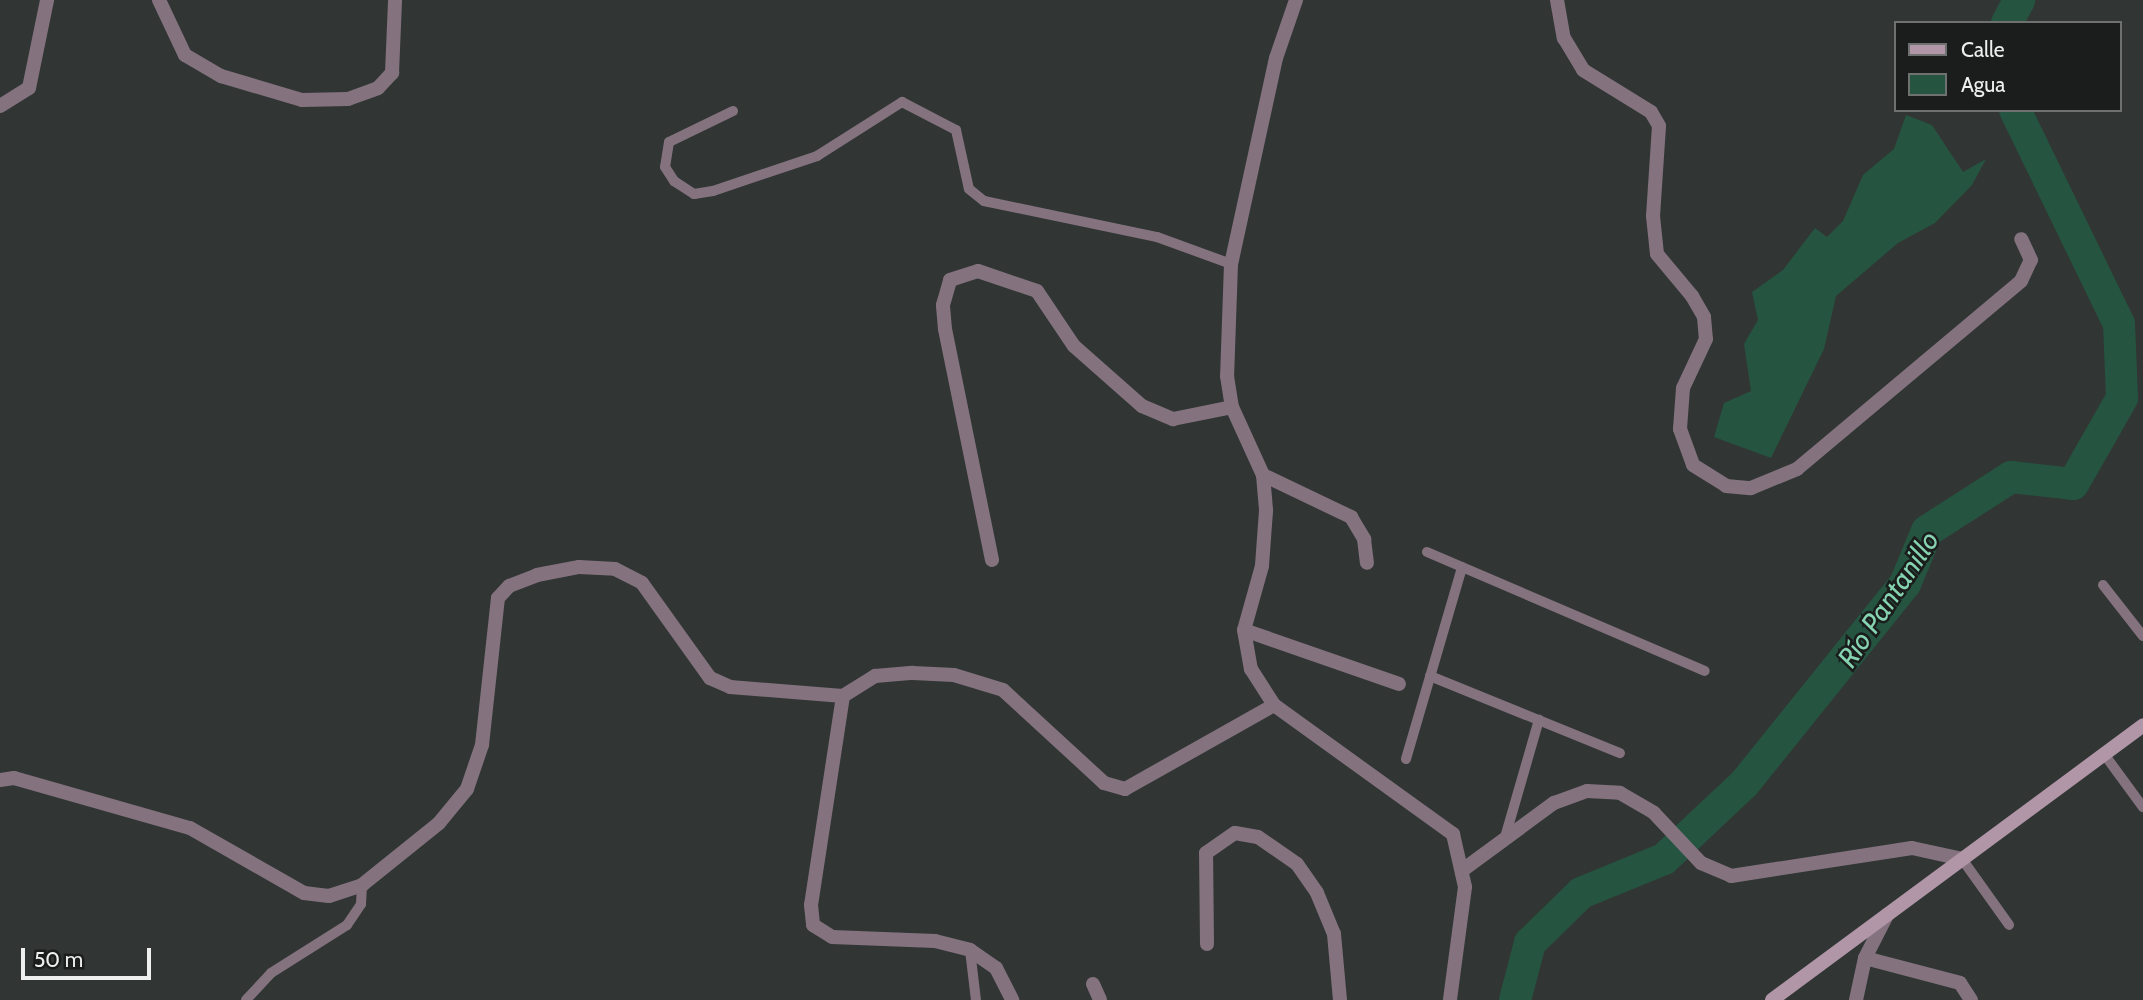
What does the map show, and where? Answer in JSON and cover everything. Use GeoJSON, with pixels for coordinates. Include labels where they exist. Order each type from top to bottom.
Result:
{"type":"FeatureCollection","features":[{"type":"Feature","properties":{"kind":"main road"},"geometry":{"type":"LineString","coordinates":[[1772,1000],[2143,725]]}},
{"type":"Feature","properties":{"kind":"street"},"geometry":{"type":"LineString","coordinates":[[0,106],[29,88],[47,0]]}},
{"type":"Feature","properties":{"kind":"street"},"geometry":{"type":"LineString","coordinates":[[159,0],[185,55],[221,76],[302,100],[348,99],[378,88],[392,73],[395,0]]}},
{"type":"Feature","properties":{"kind":"street"},"geometry":{"type":"LineString","coordinates":[[1296,0],[1276,58],[1231,264],[1232,407],[1263,475],[1262,565],[1244,630],[1251,669],[1274,705],[1441,820],[1452,834],[1464,869],[1450,1000]]}},
{"type":"Feature","properties":{"kind":"street"},"geometry":{"type":"LineString","coordinates":[[1558,0],[1564,38],[1583,70],[1651,112],[1659,125],[1653,216],[1657,254],[1692,296],[1706,339],[1683,388],[1680,429],[1693,465],[1726,486],[1751,488],[1797,469],[2021,281],[2031,260],[2021,239]]}},
{"type":"Feature","properties":{"kind":"street"},"geometry":{"type":"LineString","coordinates":[[992,560],[946,329],[943,305],[950,280],[978,271],[1037,291],[1074,346],[1142,407],[1173,419],[1232,407]]}},
{"type":"Feature","properties":{"kind":"street"},"geometry":{"type":"LineString","coordinates":[[1263,475],[1351,517],[1364,539],[1367,563]]}},
{"type":"Feature","properties":{"kind":"street"},"geometry":{"type":"LineString","coordinates":[[0,780],[14,778],[190,828],[304,893],[329,896],[362,885],[439,823],[467,789],[482,745],[491,612],[509,586],[579,567],[615,569],[642,583],[710,678],[730,687],[843,696],[876,676],[913,673],[954,675],[1003,690],[1104,783],[1125,789],[1274,705]]}},
{"type":"Feature","properties":{"kind":"street"},"geometry":{"type":"LineString","coordinates":[[1244,630],[1399,684]]}},
{"type":"Feature","properties":{"kind":"street"},"geometry":{"type":"LineString","coordinates":[[843,696],[811,905],[813,925],[832,937],[935,941],[970,950],[996,968],[1012,1000]]}},
{"type":"Feature","properties":{"kind":"street"},"geometry":{"type":"LineString","coordinates":[[1464,869],[1506,834],[1554,803],[1587,791],[1620,793],[1679,835],[1701,863],[1731,876],[1912,848],[1962,859]]}},
{"type":"Feature","properties":{"kind":"street"},"geometry":{"type":"LineString","coordinates":[[1207,944],[1201,885],[1206,853],[1235,833],[1258,837],[1297,864],[1317,893],[1334,934],[1340,1000]]}},
{"type":"Feature","properties":{"kind":"street"},"geometry":{"type":"LineString","coordinates":[[1856,1000],[1866,958],[1887,915]]}},
{"type":"Feature","properties":{"kind":"street"},"geometry":{"type":"LineString","coordinates":[[1866,958],[1960,983],[1971,1000]]}},
{"type":"Feature","properties":{"kind":"street"},"geometry":{"type":"LineString","coordinates":[[1093,984],[1100,1000]]}},
{"type":"Feature","properties":{"kind":"lane"},"geometry":{"type":"LineString","coordinates":[[733,111],[669,142],[664,167],[674,181],[694,194],[713,191],[817,156],[902,102],[956,130],[969,189],[984,201],[1157,237],[1231,264]]}},
{"type":"Feature","properties":{"kind":"lane"},"geometry":{"type":"LineString","coordinates":[[1427,552],[1705,671]]}},
{"type":"Feature","properties":{"kind":"lane"},"geometry":{"type":"LineString","coordinates":[[1406,759],[1462,567]]}},
{"type":"Feature","properties":{"kind":"lane"},"geometry":{"type":"LineString","coordinates":[[2103,585],[2143,636]]}},
{"type":"Feature","properties":{"kind":"lane"},"geometry":{"type":"LineString","coordinates":[[1430,676],[1619,753]]}},
{"type":"Feature","properties":{"kind":"lane"},"geometry":{"type":"LineString","coordinates":[[1506,834],[1539,720]]}},
{"type":"Feature","properties":{"kind":"lane"},"geometry":{"type":"LineString","coordinates":[[2104,754],[2143,807]]}},
{"type":"Feature","properties":{"kind":"lane"},"geometry":{"type":"LineString","coordinates":[[1962,859],[2009,925]]}},
{"type":"Feature","properties":{"kind":"lane"},"geometry":{"type":"LineString","coordinates":[[246,1000],[271,973],[348,925],[361,904],[362,885]]}},
{"type":"Feature","properties":{"kind":"lane"},"geometry":{"type":"LineString","coordinates":[[970,950],[976,1000]]}},
{"type":"Feature","properties":{"kind":"water"},"geometry":{"type":"Polygon","coordinates":[[[1906,115],[1932,125],[1963,172],[1986,159],[1972,185],[1935,223],[1898,243],[1836,296],[1824,349],[1771,458],[1714,437],[1724,403],[1751,391],[1744,344],[1758,320],[1752,292],[1783,270],[1815,228],[1827,237],[1843,221],[1863,175],[1894,149],[1906,115]]]}},
{"type":"Feature","properties":{"kind":"waterway","name":"Río Pantanillo"},"geometry":{"type":"LineString","coordinates":[[2008,21],[2019,0]]}},
{"type":"Feature","properties":{"kind":"waterway","name":"Río Pantanillo"},"geometry":{"type":"LineString","coordinates":[[1515,1000],[1530,943],[1581,893],[1664,859],[1744,784],[1905,584],[1927,531],[2011,477],[2073,484],[2122,398],[2119,324],[2016,112]]}}]}
